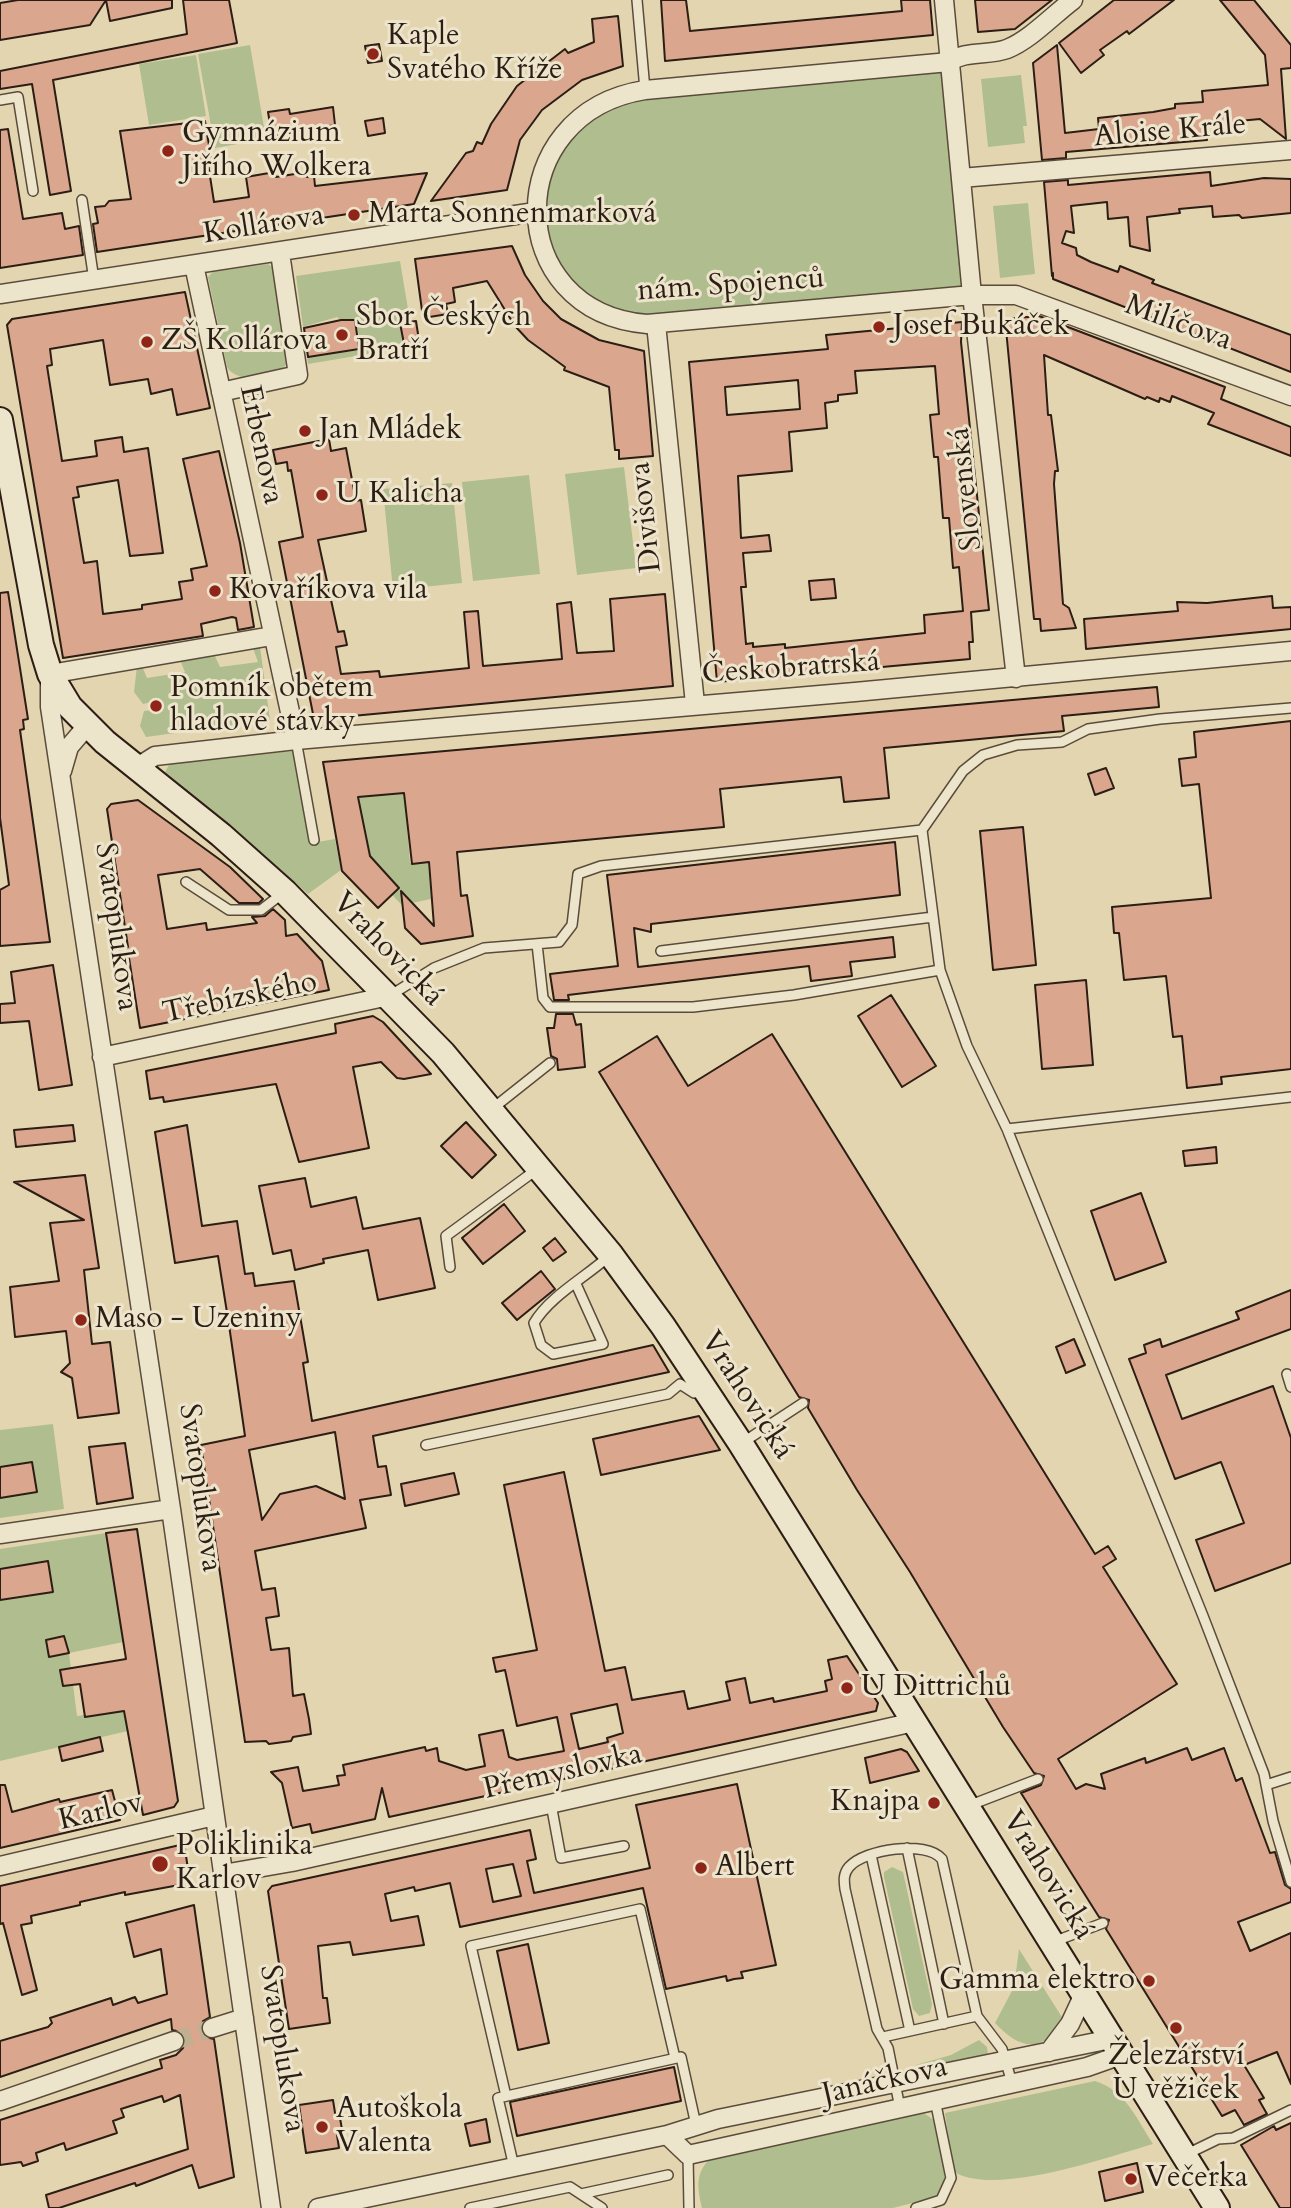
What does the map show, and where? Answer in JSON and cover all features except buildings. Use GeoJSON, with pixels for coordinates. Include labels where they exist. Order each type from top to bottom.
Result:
{"type":"FeatureCollection","features":[{"type":"Feature","properties":{"kind":"street"},"geometry":{"type":"LineString","coordinates":[[944,0],[972,295]]}},
{"type":"Feature","properties":{"kind":"street","name":"nám. Spojenců"},"geometry":{"type":"LineString","coordinates":[[1045,305],[1007,294],[656,324],[610,316],[591,307],[573,292],[548,258],[540,238],[535,212],[543,168],[564,132],[578,117],[601,104],[645,90],[949,62],[963,55],[999,51],[1020,41],[1073,0]]}},
{"type":"Feature","properties":{"kind":"street","name":"Aloise Krále"},"geometry":{"type":"LineString","coordinates":[[961,178],[1291,150]]}},
{"type":"Feature","properties":{"kind":"street","name":"Kollárova"},"geometry":{"type":"LineString","coordinates":[[0,293],[280,253],[535,212]]}},
{"type":"Feature","properties":{"kind":"street"},"geometry":{"type":"LineString","coordinates":[[221,392],[304,375],[280,253]]}},
{"type":"Feature","properties":{"kind":"street","name":"Erbenova"},"geometry":{"type":"LineString","coordinates":[[194,265],[296,740]]}},
{"type":"Feature","properties":{"kind":"street","name":"Slovenská"},"geometry":{"type":"LineString","coordinates":[[972,295],[1016,678]]}},
{"type":"Feature","properties":{"kind":"street","name":"Milíčova"},"geometry":{"type":"LineString","coordinates":[[1045,305],[1291,396]]}},
{"type":"Feature","properties":{"kind":"street","name":"Divišova"},"geometry":{"type":"LineString","coordinates":[[656,324],[695,704]]}},
{"type":"Feature","properties":{"kind":"street","name":"Svatoplukova"},"geometry":{"type":"LineString","coordinates":[[0,420],[4,460],[41,645],[50,674],[63,698],[87,726],[69,747],[61,778]]}},
{"type":"Feature","properties":{"kind":"street"},"geometry":{"type":"LineString","coordinates":[[50,674],[272,636]]}},
{"type":"Feature","properties":{"kind":"street","name":"Českobratrská"},"geometry":{"type":"LineString","coordinates":[[136,768],[155,756],[296,740],[1016,678],[1291,651]]}},
{"type":"Feature","properties":{"kind":"street","name":"Svatoplukova"},"geometry":{"type":"LineString","coordinates":[[50,674],[50,707],[171,1509],[271,2208]]}},
{"type":"Feature","properties":{"kind":"street","name":"Vrahovická"},"geometry":{"type":"LineString","coordinates":[[87,726],[221,835],[285,892],[389,996],[492,1109],[611,1255],[741,1444],[1217,2208]]}},
{"type":"Feature","properties":{"kind":"street","name":"Třebízského"},"geometry":{"type":"LineString","coordinates":[[102,1057],[389,996]]}},
{"type":"Feature","properties":{"kind":"street"},"geometry":{"type":"LineString","coordinates":[[0,1534],[171,1509]]}},
{"type":"Feature","properties":{"kind":"street","name":"Přemyslovka"},"geometry":{"type":"LineString","coordinates":[[223,1874],[292,1862],[914,1723]]}},
{"type":"Feature","properties":{"kind":"street","name":"Karlov"},"geometry":{"type":"LineString","coordinates":[[0,1866],[214,1816]]}},
{"type":"Feature","properties":{"kind":"street"},"geometry":{"type":"LineString","coordinates":[[1049,2052],[1070,2024],[1084,1994]]}},
{"type":"Feature","properties":{"kind":"street"},"geometry":{"type":"LineString","coordinates":[[212,2028],[244,2018]]}},
{"type":"Feature","properties":{"kind":"street"},"geometry":{"type":"LineString","coordinates":[[0,2101],[174,2041]]}},
{"type":"Feature","properties":{"kind":"street","name":"Janáčkova"},"geometry":{"type":"LineString","coordinates":[[318,2208],[667,2136],[696,2125],[895,2082],[1049,2052],[1116,2047]]}},
{"type":"Feature","properties":{"kind":"street","name":"Janáčkova"},"geometry":{"type":"LineString","coordinates":[[688,2155],[1087,2067],[1116,2047]]}},
{"type":"Feature","properties":{"kind":"street"},"geometry":{"type":"LineString","coordinates":[[667,2136],[688,2155]]}},
{"type":"Feature","properties":{"kind":"lane"},"geometry":{"type":"LineString","coordinates":[[637,0],[645,90]]}},
{"type":"Feature","properties":{"kind":"lane"},"geometry":{"type":"LineString","coordinates":[[0,100],[18,97],[33,191]]}},
{"type":"Feature","properties":{"kind":"lane"},"geometry":{"type":"LineString","coordinates":[[82,200],[94,280]]}},
{"type":"Feature","properties":{"kind":"lane"},"geometry":{"type":"LineString","coordinates":[[1291,708],[1088,729],[1062,742],[1017,745],[983,755],[963,771],[922,830],[940,970],[967,1046],[1007,1129],[1203,1616],[1266,1785],[1291,1882]]}},
{"type":"Feature","properties":{"kind":"lane"},"geometry":{"type":"LineString","coordinates":[[296,740],[314,840]]}},
{"type":"Feature","properties":{"kind":"lane"},"geometry":{"type":"LineString","coordinates":[[389,996],[433,968],[484,948],[559,942],[572,925],[578,874],[601,866],[922,830]]}},
{"type":"Feature","properties":{"kind":"lane"},"geometry":{"type":"LineString","coordinates":[[186,882],[229,910],[261,910],[285,892]]}},
{"type":"Feature","properties":{"kind":"lane"},"geometry":{"type":"LineString","coordinates":[[661,951],[933,917]]}},
{"type":"Feature","properties":{"kind":"lane"},"geometry":{"type":"LineString","coordinates":[[537,944],[543,998],[550,1007],[693,1007],[794,995],[940,970]]}},
{"type":"Feature","properties":{"kind":"lane"},"geometry":{"type":"LineString","coordinates":[[492,1109],[550,1063]]}},
{"type":"Feature","properties":{"kind":"lane"},"geometry":{"type":"LineString","coordinates":[[1007,1129],[1291,1097]]}},
{"type":"Feature","properties":{"kind":"lane"},"geometry":{"type":"LineString","coordinates":[[450,1267],[446,1236],[540,1166]]}},
{"type":"Feature","properties":{"kind":"lane"},"geometry":{"type":"LineString","coordinates":[[576,1284],[603,1345],[553,1354],[541,1345],[534,1323],[576,1284],[611,1255]]}},
{"type":"Feature","properties":{"kind":"lane"},"geometry":{"type":"LineString","coordinates":[[1287,1374],[1291,1387]]}},
{"type":"Feature","properties":{"kind":"lane"},"geometry":{"type":"LineString","coordinates":[[426,1445],[668,1394],[680,1384],[694,1393],[704,1388]]}},
{"type":"Feature","properties":{"kind":"lane"},"geometry":{"type":"LineString","coordinates":[[741,1444],[803,1403]]}},
{"type":"Feature","properties":{"kind":"lane"},"geometry":{"type":"LineString","coordinates":[[1266,1785],[1291,1777]]}},
{"type":"Feature","properties":{"kind":"lane"},"geometry":{"type":"LineString","coordinates":[[966,1807],[1038,1779]]}},
{"type":"Feature","properties":{"kind":"lane"},"geometry":{"type":"LineString","coordinates":[[551,1804],[561,1858],[624,1846]]}},
{"type":"Feature","properties":{"kind":"lane"},"geometry":{"type":"LineString","coordinates":[[908,1848],[944,2024]]}},
{"type":"Feature","properties":{"kind":"lane"},"geometry":{"type":"LineString","coordinates":[[900,2108],[883,2037],[877,2029],[844,1877],[855,1862],[871,1855],[908,1848],[931,1849],[943,1859],[976,2016],[1002,2049],[1012,2082]]}},
{"type":"Feature","properties":{"kind":"lane"},"geometry":{"type":"LineString","coordinates":[[871,1855],[910,2031]]}},
{"type":"Feature","properties":{"kind":"lane"},"geometry":{"type":"LineString","coordinates":[[506,2096],[471,1946],[640,1909],[675,2058]]}},
{"type":"Feature","properties":{"kind":"lane"},"geometry":{"type":"LineString","coordinates":[[1051,1942],[1103,1923]]}},
{"type":"Feature","properties":{"kind":"lane"},"geometry":{"type":"LineString","coordinates":[[883,2037],[976,2016]]}},
{"type":"Feature","properties":{"kind":"lane"},"geometry":{"type":"LineString","coordinates":[[514,2167],[498,2098],[506,2096],[681,2057],[696,2125]]}},
{"type":"Feature","properties":{"kind":"lane"},"geometry":{"type":"LineString","coordinates":[[916,2208],[941,2200],[951,2181],[935,2100]]}},
{"type":"Feature","properties":{"kind":"lane"},"geometry":{"type":"LineString","coordinates":[[1183,2156],[1218,2139],[1233,2138],[1291,2110]]}},
{"type":"Feature","properties":{"kind":"lane"},"geometry":{"type":"LineString","coordinates":[[688,2155],[689,2208]]}},
{"type":"Feature","properties":{"kind":"lane"},"geometry":{"type":"LineString","coordinates":[[581,2194],[668,2175]]}},
{"type":"Feature","properties":{"kind":"lane"},"geometry":{"type":"LineString","coordinates":[[470,2208],[570,2187],[598,2208]]}},
{"type":"Feature","properties":{"kind":"green space"},"geometry":{"type":"Polygon","coordinates":[[[250,45],[266,139],[215,148],[198,54],[250,45]]]}},
{"type":"Feature","properties":{"kind":"green space"},"geometry":{"type":"Polygon","coordinates":[[[196,55],[206,116],[149,125],[139,64],[196,55]]]}},
{"type":"Feature","properties":{"kind":"green space"},"geometry":{"type":"Polygon","coordinates":[[[948,70],[967,289],[648,318],[611,312],[569,285],[549,252],[540,199],[567,133],[602,106],[645,94],[948,70]]]}},
{"type":"Feature","properties":{"kind":"green space"},"geometry":{"type":"Polygon","coordinates":[[[1021,75],[1027,126],[1023,126],[1025,143],[988,147],[981,79],[1021,75]]]}},
{"type":"Feature","properties":{"kind":"green space"},"geometry":{"type":"Polygon","coordinates":[[[1028,203],[1035,274],[1000,278],[993,206],[1028,203]]]}},
{"type":"Feature","properties":{"kind":"green space"},"geometry":{"type":"Polygon","coordinates":[[[400,261],[410,321],[400,323],[404,348],[308,364],[307,356],[361,350],[356,319],[342,321],[337,317],[303,327],[296,276],[400,261]]]}},
{"type":"Feature","properties":{"kind":"green space"},"geometry":{"type":"Polygon","coordinates":[[[268,264],[275,269],[287,364],[274,373],[247,378],[232,373],[227,367],[208,277],[213,272],[268,264]]]}},
{"type":"Feature","properties":{"kind":"green space"},"geometry":{"type":"Polygon","coordinates":[[[624,467],[636,568],[577,575],[565,474],[624,467]]]}},
{"type":"Feature","properties":{"kind":"green space"},"geometry":{"type":"Polygon","coordinates":[[[529,475],[540,574],[473,581],[462,482],[529,475]]]}},
{"type":"Feature","properties":{"kind":"green space"},"geometry":{"type":"Polygon","coordinates":[[[452,483],[462,583],[393,590],[383,489],[452,483]]]}},
{"type":"Feature","properties":{"kind":"green space"},"geometry":{"type":"Polygon","coordinates":[[[260,647],[270,720],[146,737],[140,726],[144,711],[162,709],[160,700],[143,704],[134,692],[137,666],[142,666],[147,678],[185,672],[180,660],[214,654],[220,667],[258,662],[253,648],[260,647]]]}},
{"type":"Feature","properties":{"kind":"green space"},"geometry":{"type":"Polygon","coordinates":[[[294,751],[312,843],[335,839],[341,870],[308,894],[232,826],[165,772],[170,763],[294,751]]]}},
{"type":"Feature","properties":{"kind":"green space"},"geometry":{"type":"Polygon","coordinates":[[[404,792],[410,863],[428,862],[431,899],[402,905],[391,894],[375,868],[351,796],[404,792]]]}},
{"type":"Feature","properties":{"kind":"green space"},"geometry":{"type":"Polygon","coordinates":[[[53,1424],[64,1509],[0,1518],[0,1430],[53,1424]]]}},
{"type":"Feature","properties":{"kind":"green space"},"geometry":{"type":"Polygon","coordinates":[[[106,1533],[122,1634],[152,1629],[153,1636],[69,1653],[77,1716],[163,1704],[166,1722],[0,1761],[0,1549],[106,1533]]]}},
{"type":"Feature","properties":{"kind":"green space"},"geometry":{"type":"Polygon","coordinates":[[[892,1867],[903,1872],[932,2004],[930,2013],[919,2016],[913,2009],[884,1877],[884,1872],[892,1867]]]}},
{"type":"Feature","properties":{"kind":"green space"},"geometry":{"type":"Polygon","coordinates":[[[1019,1949],[1065,2022],[1056,2032],[1039,2043],[1022,2043],[1013,2039],[995,2023],[1014,1987],[1019,1949]]]}},
{"type":"Feature","properties":{"kind":"green space"},"geometry":{"type":"Polygon","coordinates":[[[979,2040],[987,2047],[988,2055],[917,2070],[916,2065],[951,2055],[979,2040]]]}},
{"type":"Feature","properties":{"kind":"green space"},"geometry":{"type":"Polygon","coordinates":[[[1095,2081],[1122,2098],[1136,2115],[1153,2144],[1022,2178],[971,2178],[953,2171],[945,2113],[1095,2081]]]}},
{"type":"Feature","properties":{"kind":"green space"},"geometry":{"type":"Polygon","coordinates":[[[922,2112],[934,2120],[944,2160],[944,2181],[942,2190],[936,2197],[893,2208],[702,2208],[700,2175],[711,2157],[922,2112]]]}},
{"type":"Feature","properties":{"kind":"tunnel"},"geometry":{"type":"LineString","coordinates":[[174,2041],[212,2028]]}},
{"type":"Feature","properties":{"kind":"place","name":"Kaple Svatého Kříže"},"geometry":{"type":"Point","coordinates":[373,54]}},
{"type":"Feature","properties":{"kind":"place","name":"Gymnázium Jiřího Wolkera"},"geometry":{"type":"Point","coordinates":[168,151]}},
{"type":"Feature","properties":{"kind":"place","name":"Marta Sonnenmarková"},"geometry":{"type":"Point","coordinates":[354,215]}},
{"type":"Feature","properties":{"kind":"place","name":"Josef Bukáček"},"geometry":{"type":"Point","coordinates":[879,327]}},
{"type":"Feature","properties":{"kind":"place","name":"Sbor Českých Bratří"},"geometry":{"type":"Point","coordinates":[342,335]}},
{"type":"Feature","properties":{"kind":"place","name":"ZŠ Kollárova"},"geometry":{"type":"Point","coordinates":[147,342]}},
{"type":"Feature","properties":{"kind":"place","name":"Jan Mládek"},"geometry":{"type":"Point","coordinates":[305,431]}},
{"type":"Feature","properties":{"kind":"place","name":"U Kalicha"},"geometry":{"type":"Point","coordinates":[322,495]}},
{"type":"Feature","properties":{"kind":"place","name":"Kovaříkova vila"},"geometry":{"type":"Point","coordinates":[215,591]}},
{"type":"Feature","properties":{"kind":"place","name":"Pomník obětem hladové stávky"},"geometry":{"type":"Point","coordinates":[156,706]}},
{"type":"Feature","properties":{"kind":"place","name":"Maso - Uzeniny"},"geometry":{"type":"Point","coordinates":[81,1320]}},
{"type":"Feature","properties":{"kind":"place","name":"U Dittrichů"},"geometry":{"type":"Point","coordinates":[847,1688]}},
{"type":"Feature","properties":{"kind":"place","name":"Knajpa"},"geometry":{"type":"Point","coordinates":[934,1803]}},
{"type":"Feature","properties":{"kind":"place","name":"Poliklinika Karlov"},"geometry":{"type":"Point","coordinates":[160,1864]}},
{"type":"Feature","properties":{"kind":"place","name":"Albert"},"geometry":{"type":"Point","coordinates":[701,1868]}},
{"type":"Feature","properties":{"kind":"place","name":"Gamma elektro"},"geometry":{"type":"Point","coordinates":[1149,1981]}},
{"type":"Feature","properties":{"kind":"place","name":"Železářství U věžiček"},"geometry":{"type":"Point","coordinates":[1176,2028]}},
{"type":"Feature","properties":{"kind":"place","name":"Autoškola Valenta"},"geometry":{"type":"Point","coordinates":[322,2127]}},
{"type":"Feature","properties":{"kind":"place","name":"Večerka"},"geometry":{"type":"Point","coordinates":[1131,2179]}}]}
